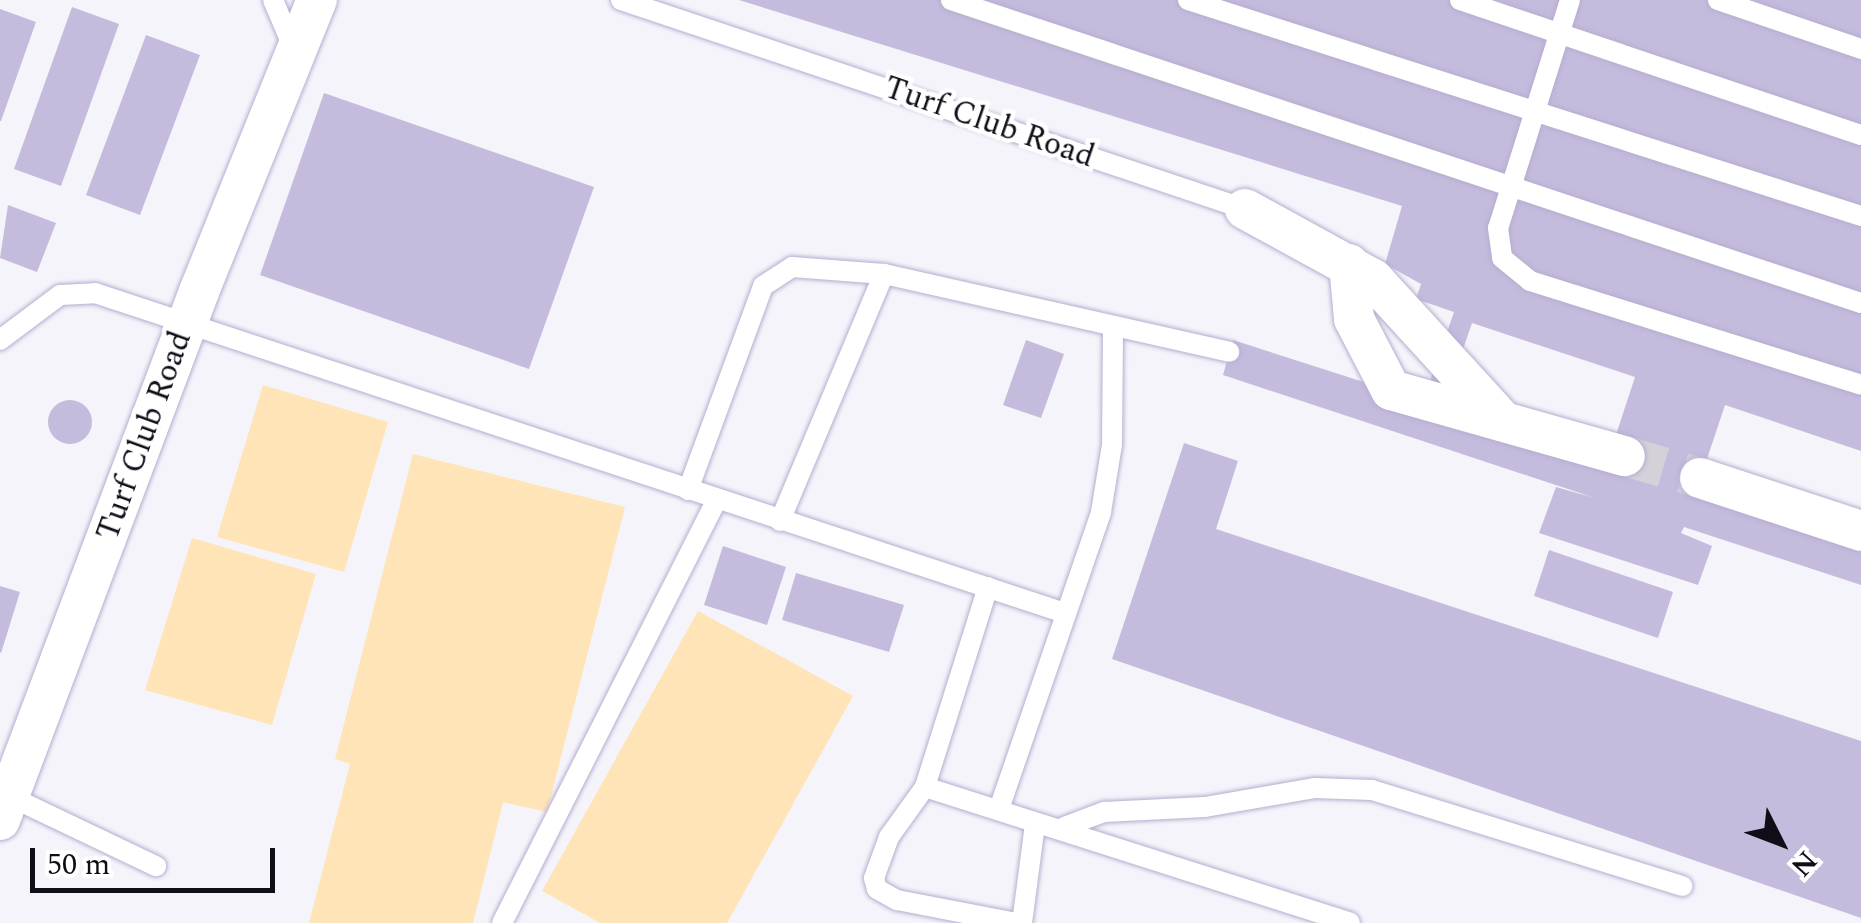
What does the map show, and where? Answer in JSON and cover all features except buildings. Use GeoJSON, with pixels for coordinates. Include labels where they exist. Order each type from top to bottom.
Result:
{"type":"FeatureCollection","features":[{"type":"Feature","properties":{"kind":"street","name":"Turf Club Road"},"geometry":{"type":"LineString","coordinates":[[4,808],[186,325],[317,0]]}},
{"type":"Feature","properties":{"kind":"street","name":"Turf Club Road"},"geometry":{"type":"LineString","coordinates":[[1245,208],[1373,279],[1504,422]]}},
{"type":"Feature","properties":{"kind":"street"},"geometry":{"type":"LineString","coordinates":[[1349,264],[1354,318],[1370,359],[1391,390],[1625,456]]}},
{"type":"Feature","properties":{"kind":"street"},"geometry":{"type":"LineString","coordinates":[[1414,325],[1416,394]]}},
{"type":"Feature","properties":{"kind":"street"},"geometry":{"type":"LineString","coordinates":[[1700,478],[1861,531]]}},
{"type":"Feature","properties":{"kind":"lane"},"geometry":{"type":"LineString","coordinates":[[273,0],[296,56]]}},
{"type":"Feature","properties":{"kind":"lane","name":"Turf Club Road"},"geometry":{"type":"LineString","coordinates":[[622,0],[1245,208]]}},
{"type":"Feature","properties":{"kind":"lane"},"geometry":{"type":"LineString","coordinates":[[951,0],[1861,303]]}},
{"type":"Feature","properties":{"kind":"lane"},"geometry":{"type":"LineString","coordinates":[[1188,0],[1536,108],[1861,216]]}},
{"type":"Feature","properties":{"kind":"lane"},"geometry":{"type":"LineString","coordinates":[[1460,0],[1861,135]]}},
{"type":"Feature","properties":{"kind":"lane"},"geometry":{"type":"LineString","coordinates":[[1570,0],[1511,188],[1498,246],[1512,271],[1861,385]]}},
{"type":"Feature","properties":{"kind":"lane"},"geometry":{"type":"LineString","coordinates":[[1718,0],[1861,50]]}},
{"type":"Feature","properties":{"kind":"lane"},"geometry":{"type":"LineString","coordinates":[[688,490],[763,286],[792,267],[884,274],[1112,329],[1230,352]]}},
{"type":"Feature","properties":{"kind":"lane"},"geometry":{"type":"LineString","coordinates":[[780,520],[884,274]]}},
{"type":"Feature","properties":{"kind":"lane"},"geometry":{"type":"LineString","coordinates":[[0,340],[60,295],[95,293],[1062,612]]}},
{"type":"Feature","properties":{"kind":"lane"},"geometry":{"type":"LineString","coordinates":[[998,810],[1062,612],[1101,512],[1112,445],[1112,329]]}},
{"type":"Feature","properties":{"kind":"lane"},"geometry":{"type":"LineString","coordinates":[[502,923],[716,499]]}},
{"type":"Feature","properties":{"kind":"lane"},"geometry":{"type":"LineString","coordinates":[[988,588],[925,787],[876,862],[877,889],[897,900],[1019,923],[1035,824]]}},
{"type":"Feature","properties":{"kind":"lane"},"geometry":{"type":"LineString","coordinates":[[925,787],[1035,824],[1064,827],[1350,923]]}},
{"type":"Feature","properties":{"kind":"lane"},"geometry":{"type":"LineString","coordinates":[[1064,827],[1104,812],[1205,807],[1316,788],[1372,790],[1683,886]]}},
{"type":"Feature","properties":{"kind":"lane"},"geometry":{"type":"LineString","coordinates":[[4,808],[156,866]]}},
{"type":"Feature","properties":{"kind":"shaded area"},"geometry":{"type":"Polygon","coordinates":[[[263,385],[388,422],[344,572],[217,537],[263,385]]]}},
{"type":"Feature","properties":{"kind":"shaded area"},"geometry":{"type":"Polygon","coordinates":[[[413,454],[625,507],[547,812],[503,802],[473,923],[309,923],[350,764],[335,759],[413,454]]]}},
{"type":"Feature","properties":{"kind":"shaded area"},"geometry":{"type":"Polygon","coordinates":[[[192,538],[316,574],[272,725],[145,690],[192,538]]]}},
{"type":"Feature","properties":{"kind":"shaded area"},"geometry":{"type":"Polygon","coordinates":[[[698,611],[853,696],[727,923],[600,923],[542,891],[698,611]]]}},
{"type":"Feature","properties":{"kind":"tunnel"},"geometry":{"type":"LineString","coordinates":[[1625,456],[1700,478]]}}]}
